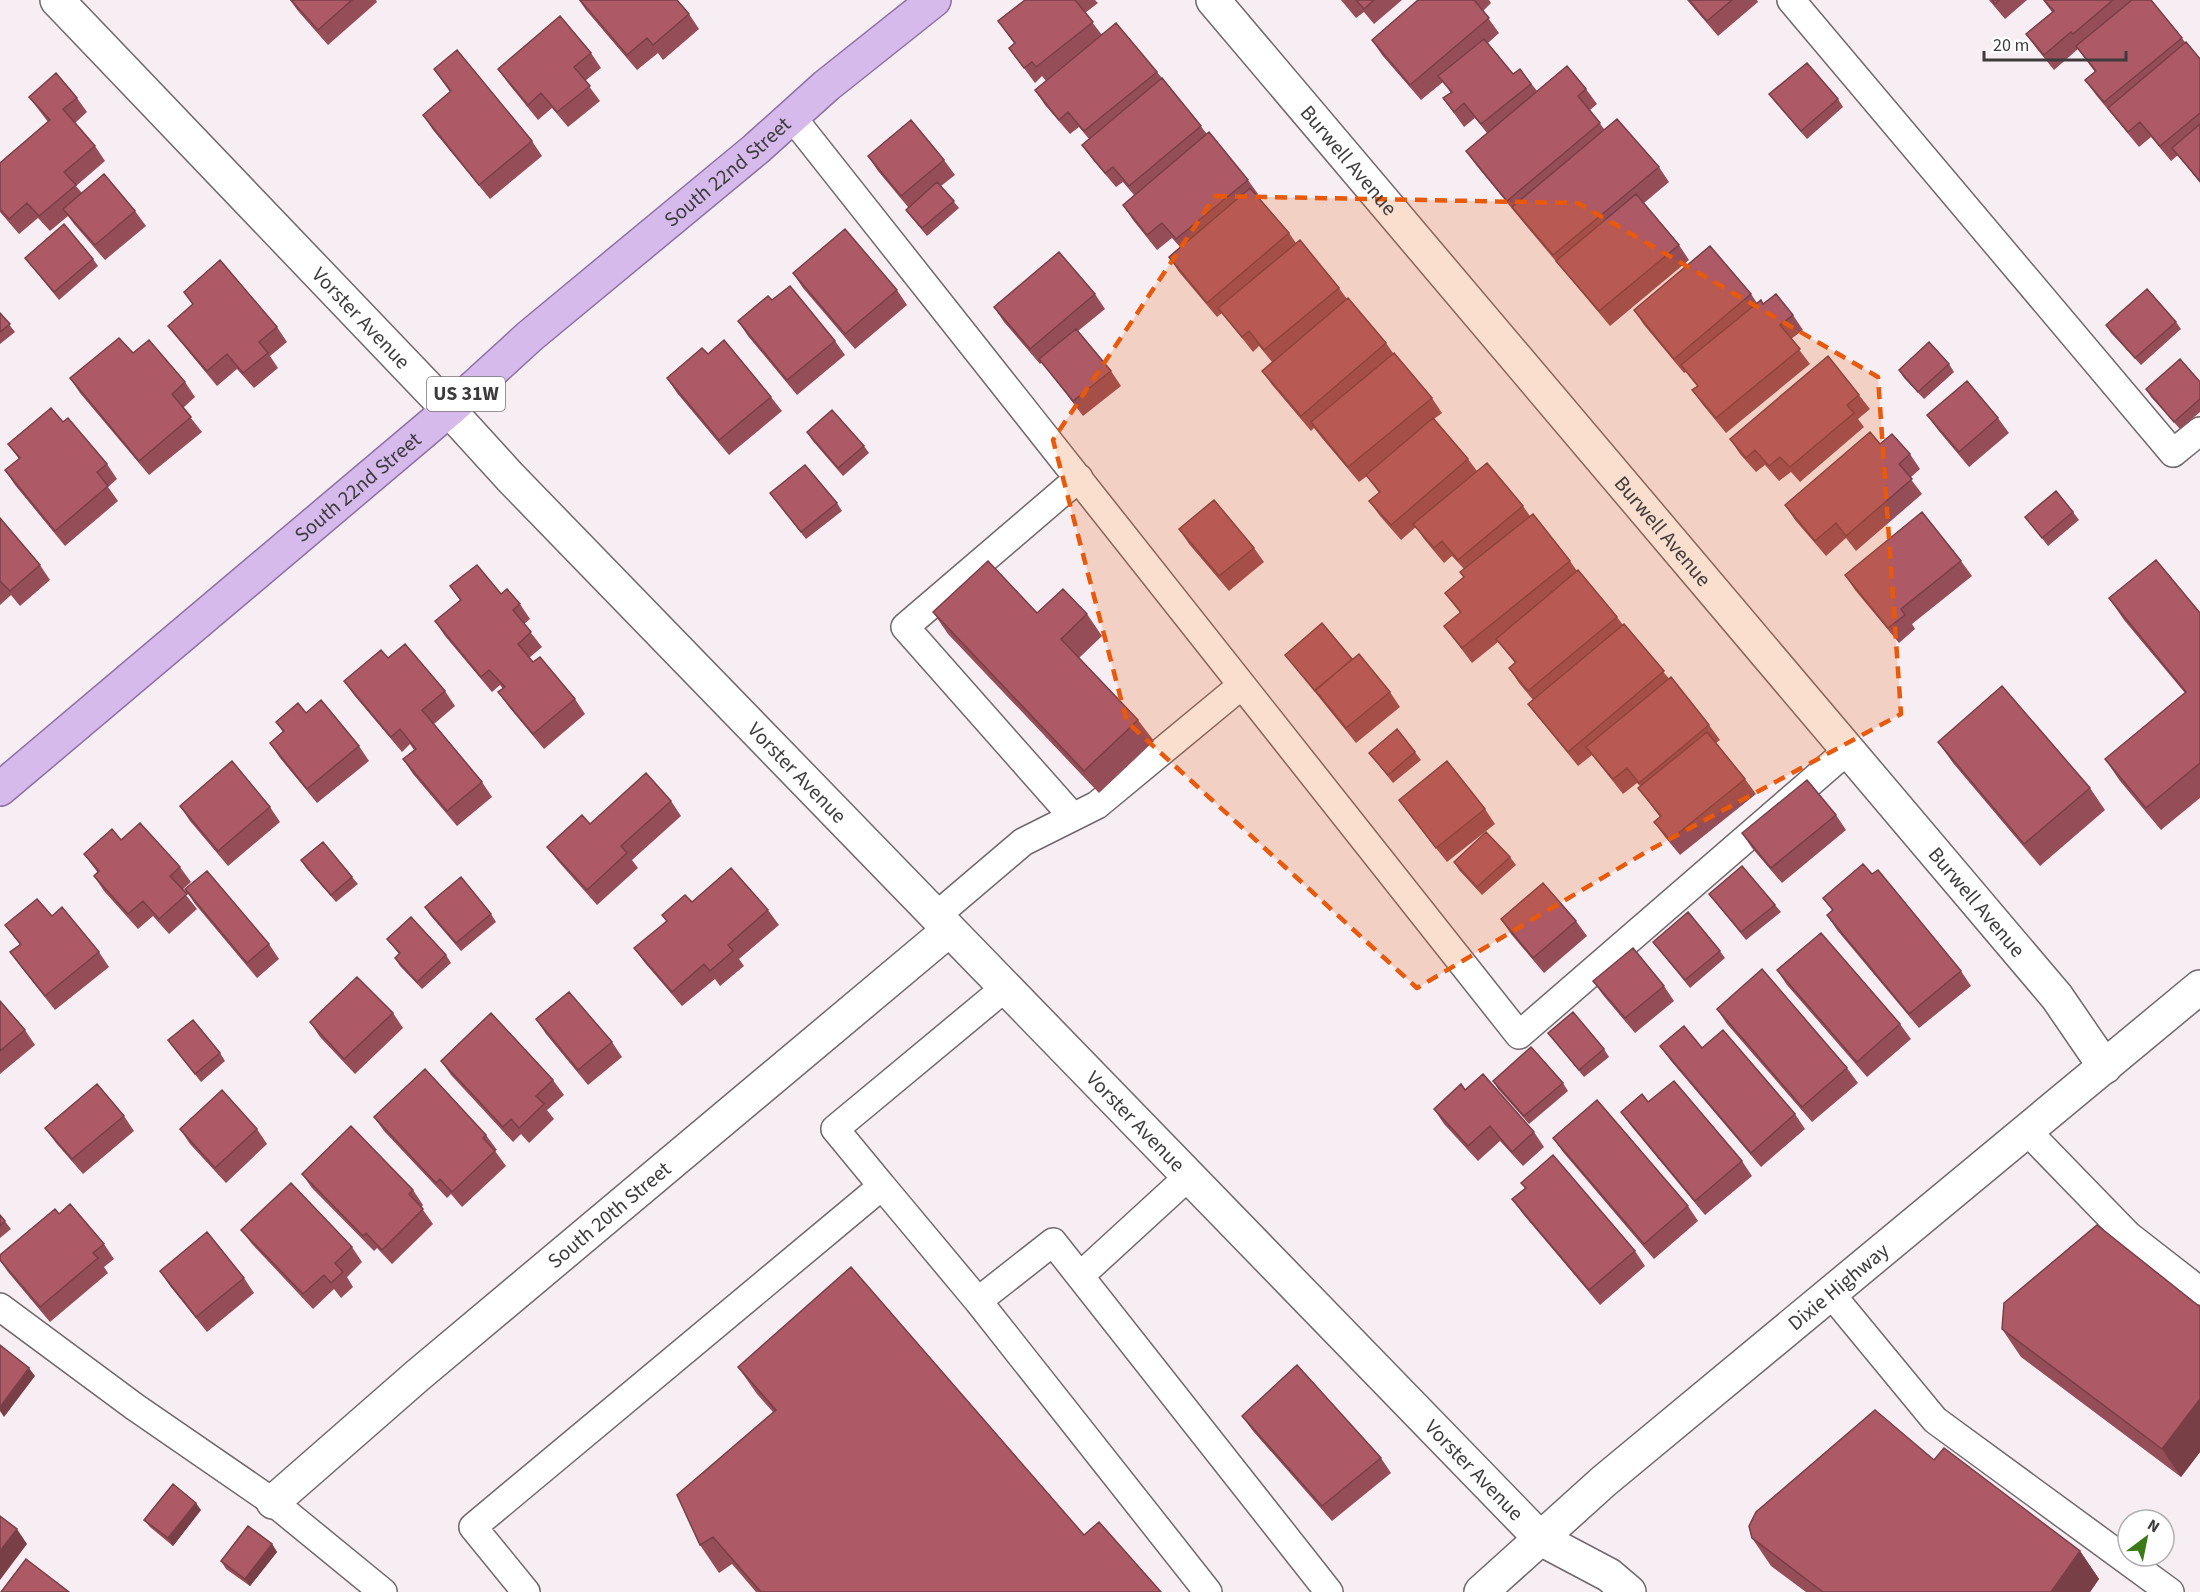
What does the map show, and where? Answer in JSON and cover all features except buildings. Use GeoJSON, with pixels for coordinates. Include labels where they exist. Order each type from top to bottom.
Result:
{"type":"FeatureCollection","features":[{"type":"Feature","properties":{"kind":"main road","name":"South 22nd Street"},"geometry":{"type":"LineString","coordinates":[[0,789],[448,410],[530,336],[756,149],[826,86],[934,0]]}},
{"type":"Feature","properties":{"kind":"street","name":"Vorster Avenue"},"geometry":{"type":"LineString","coordinates":[[57,0],[510,477],[1541,1539],[1610,1575],[1629,1592]]}},
{"type":"Feature","properties":{"kind":"street","name":"Burwell Avenue"},"geometry":{"type":"LineString","coordinates":[[1214,0],[2057,997],[2105,1067]]}},
{"type":"Feature","properties":{"kind":"street","name":"South 20th Street"},"geometry":{"type":"LineString","coordinates":[[273,1502],[943,923]]}},
{"type":"Feature","properties":{"kind":"street","name":"Dixie Highway"},"geometry":{"type":"LineString","coordinates":[[1481,1592],[1604,1481],[2200,987]]}},
{"type":"Feature","properties":{"kind":"lane"},"geometry":{"type":"LineString","coordinates":[[1791,0],[2174,453],[2200,431]]}},
{"type":"Feature","properties":{"kind":"lane"},"geometry":{"type":"LineString","coordinates":[[792,117],[1519,1035],[1848,750]]}},
{"type":"Feature","properties":{"kind":"lane"},"geometry":{"type":"LineString","coordinates":[[1072,817],[905,627],[1078,478]]}},
{"type":"Feature","properties":{"kind":"lane"},"geometry":{"type":"LineString","coordinates":[[943,923],[1023,842],[1097,805],[1242,685]]}},
{"type":"Feature","properties":{"kind":"lane"},"geometry":{"type":"LineString","coordinates":[[1006,987],[835,1129],[978,1301],[1208,1592]]}},
{"type":"Feature","properties":{"kind":"lane"},"geometry":{"type":"LineString","coordinates":[[2028,1131],[2128,1235],[2200,1291]]}},
{"type":"Feature","properties":{"kind":"lane"},"geometry":{"type":"LineString","coordinates":[[1081,1275],[1189,1176]]}},
{"type":"Feature","properties":{"kind":"lane"},"geometry":{"type":"LineString","coordinates":[[526,1592],[473,1527],[882,1186]]}},
{"type":"Feature","properties":{"kind":"lane"},"geometry":{"type":"LineString","coordinates":[[978,1301],[1053,1242],[1329,1592]]}},
{"type":"Feature","properties":{"kind":"lane"},"geometry":{"type":"LineString","coordinates":[[1831,1294],[1935,1420],[2170,1592]]}},
{"type":"Feature","properties":{"kind":"lane"},"geometry":{"type":"LineString","coordinates":[[0,1306],[135,1407],[273,1502],[383,1592]]}},
{"type":"Feature","properties":{"kind":"highlighted area"},"geometry":{"type":"Polygon","coordinates":[[[1215,196],[1578,203],[1878,377],[1901,714],[1646,852],[1417,988],[1127,722],[1053,440],[1215,196]]]}}]}
